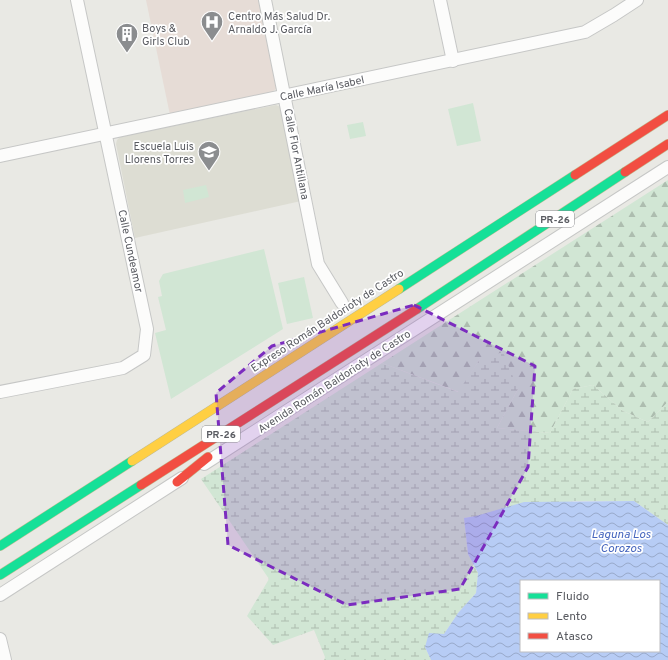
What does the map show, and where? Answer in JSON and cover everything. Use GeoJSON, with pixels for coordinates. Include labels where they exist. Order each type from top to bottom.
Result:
{"type":"FeatureCollection","features":[{"type":"Feature","properties":{"kind":"highway","name":"Expreso Román Baldorioty de Castro"},"geometry":{"type":"LineString","coordinates":[[0,546],[668,115]]}},
{"type":"Feature","properties":{"kind":"highway","name":"PR-26"},"geometry":{"type":"LineString","coordinates":[[0,575],[352,351],[668,144]]}},
{"type":"Feature","properties":{"kind":"highway"},"geometry":{"type":"LineString","coordinates":[[177,482],[196,466],[307,388],[352,351]]}},
{"type":"Feature","properties":{"kind":"street","name":"Calle Cundeamor"},"geometry":{"type":"LineString","coordinates":[[0,392],[124,368],[144,355],[147,329],[77,0]]}},
{"type":"Feature","properties":{"kind":"street","name":"Calle Flor Antillana"},"geometry":{"type":"LineString","coordinates":[[265,0],[286,96],[318,264],[342,303]]}},
{"type":"Feature","properties":{"kind":"street"},"geometry":{"type":"LineString","coordinates":[[440,0],[453,60]]}},
{"type":"Feature","properties":{"kind":"street","name":"Calle María Isabel"},"geometry":{"type":"LineString","coordinates":[[0,156],[584,32],[614,15],[636,0]]}},
{"type":"Feature","properties":{"kind":"street","name":"Avenida Román Baldorioty de Castro"},"geometry":{"type":"LineString","coordinates":[[0,594],[668,167]]}},
{"type":"Feature","properties":{"kind":"street"},"geometry":{"type":"LineString","coordinates":[[0,639],[5,660]]}},
{"type":"Feature","properties":{"kind":"highlighted area"},"geometry":{"type":"Polygon","coordinates":[[[414,305],[535,366],[528,467],[460,589],[347,605],[228,545],[216,393],[272,346],[414,305]]]}},
{"type":"Feature","properties":{"kind":"shaded area","name":"Centro Más Salud Dr. Arnaldo J. García"},"geometry":{"type":"Polygon","coordinates":[[[146,0],[259,0],[277,88],[271,93],[170,115],[146,0]]]}},
{"type":"Feature","properties":{"kind":"shaded area","name":"Escuela Luis Llorens Torres"},"geometry":{"type":"Polygon","coordinates":[[[276,105],[283,108],[301,201],[135,238],[116,144],[120,137],[276,105]]]}},
{"type":"Feature","properties":{"kind":"green space"},"geometry":{"type":"Polygon","coordinates":[[[473,103],[481,141],[457,146],[448,109],[473,103]]]}},
{"type":"Feature","properties":{"kind":"green space"},"geometry":{"type":"Polygon","coordinates":[[[363,122],[366,136],[350,139],[347,125],[363,122]]]}},
{"type":"Feature","properties":{"kind":"green space"},"geometry":{"type":"Polygon","coordinates":[[[668,180],[668,402],[648,422],[623,411],[593,385],[573,389],[550,433],[497,428],[518,389],[480,359],[459,392],[382,363],[668,180]]]}},
{"type":"Feature","properties":{"kind":"green space"},"geometry":{"type":"Polygon","coordinates":[[[206,185],[209,197],[185,203],[183,190],[206,185]]]}},
{"type":"Feature","properties":{"kind":"green space"},"geometry":{"type":"Polygon","coordinates":[[[264,249],[283,329],[171,399],[155,333],[166,330],[158,297],[162,296],[159,281],[163,274],[264,249]]]}},
{"type":"Feature","properties":{"kind":"green space"},"geometry":{"type":"Polygon","coordinates":[[[304,277],[313,318],[287,324],[278,283],[304,277]]]}},
{"type":"Feature","properties":{"kind":"green space"},"geometry":{"type":"Polygon","coordinates":[[[503,352],[518,389],[497,428],[550,433],[573,389],[593,385],[623,411],[648,422],[668,402],[668,525],[634,501],[574,501],[464,518],[468,554],[478,573],[476,593],[458,613],[444,634],[425,647],[431,660],[324,660],[325,657],[314,630],[273,645],[247,616],[269,579],[201,479],[382,363],[458,392],[480,359],[503,352]]]}},
{"type":"Feature","properties":{"kind":"water","name":"Laguna Los Corozos"},"geometry":{"type":"Polygon","coordinates":[[[634,501],[668,525],[668,660],[431,660],[425,647],[429,633],[444,634],[458,613],[476,593],[478,573],[468,554],[464,518],[524,502],[634,501]]]}},
{"type":"Feature","properties":{"kind":"traffic: fast"},"geometry":{"type":"LineString","coordinates":[[417,309],[625,172]]}},
{"type":"Feature","properties":{"kind":"traffic: fast"},"geometry":{"type":"LineString","coordinates":[[399,289],[575,175]]}},
{"type":"Feature","properties":{"kind":"traffic: fast"},"geometry":{"type":"LineString","coordinates":[[0,546],[132,461]]}},
{"type":"Feature","properties":{"kind":"traffic: fast"},"geometry":{"type":"LineString","coordinates":[[0,575],[141,485]]}},
{"type":"Feature","properties":{"kind":"traffic: slow"},"geometry":{"type":"LineString","coordinates":[[132,461],[399,289]]}},
{"type":"Feature","properties":{"kind":"traffic: jam"},"geometry":{"type":"LineString","coordinates":[[575,175],[668,115]]}},
{"type":"Feature","properties":{"kind":"traffic: jam"},"geometry":{"type":"LineString","coordinates":[[625,172],[668,144]]}},
{"type":"Feature","properties":{"kind":"traffic: jam"},"geometry":{"type":"LineString","coordinates":[[141,485],[417,309]]}},
{"type":"Feature","properties":{"kind":"traffic: jam"},"geometry":{"type":"LineString","coordinates":[[177,482],[208,457]]}},
{"type":"Feature","properties":{"kind":"place","name":"Centro Más Salud Dr. Arnaldo J. García"},"geometry":{"type":"Point","coordinates":[212,42]}},
{"type":"Feature","properties":{"kind":"place","name":"Boys & Girls Club"},"geometry":{"type":"Point","coordinates":[127,54]}},
{"type":"Feature","properties":{"kind":"place","name":"Escuela Luis Llorens Torres"},"geometry":{"type":"Point","coordinates":[209,172]}}]}
